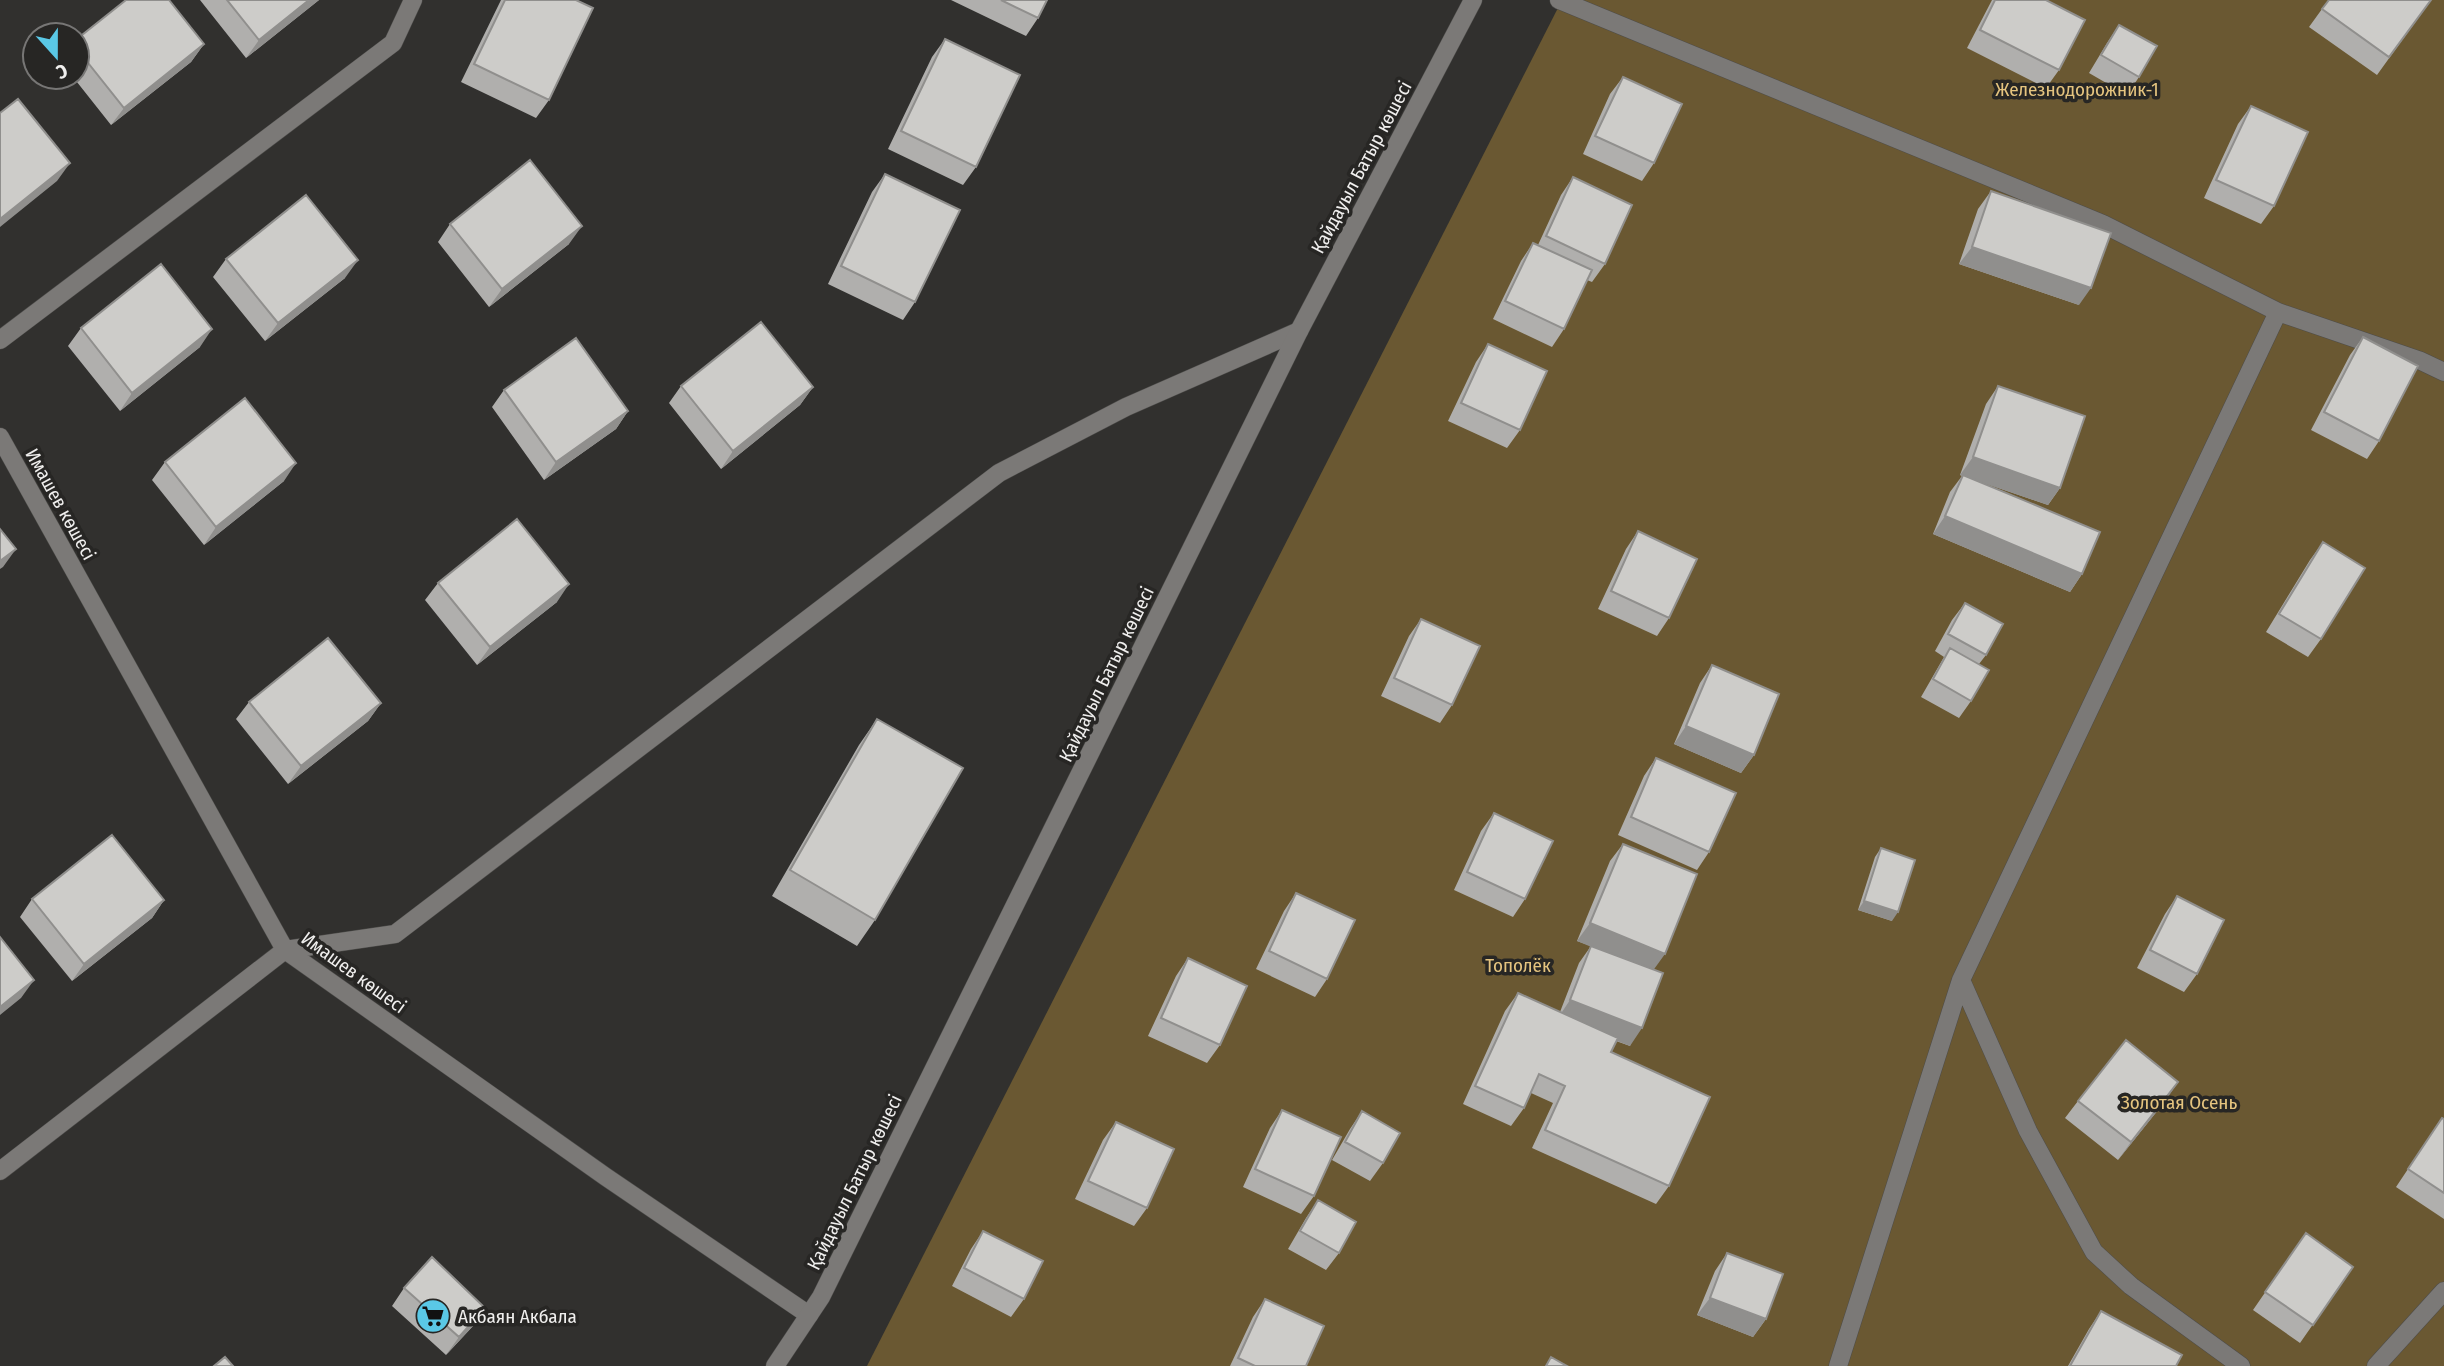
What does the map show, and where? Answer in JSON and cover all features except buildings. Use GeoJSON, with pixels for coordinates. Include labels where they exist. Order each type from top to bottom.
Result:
{"type":"FeatureCollection","features":[{"type":"Feature","properties":{"kind":"street"},"geometry":{"type":"LineString","coordinates":[[0,340],[393,43],[413,0]]}},
{"type":"Feature","properties":{"kind":"street","name":"Қайдауыл Батыр көшесі"},"geometry":{"type":"LineString","coordinates":[[775,1366],[821,1297],[1298,331],[1473,0]]}},
{"type":"Feature","properties":{"kind":"street"},"geometry":{"type":"LineString","coordinates":[[1559,0],[2102,224],[2278,312],[2421,361],[2444,372]]}},
{"type":"Feature","properties":{"kind":"street"},"geometry":{"type":"LineString","coordinates":[[1838,1366],[1961,981],[2278,312]]}},
{"type":"Feature","properties":{"kind":"street"},"geometry":{"type":"LineString","coordinates":[[0,1171],[285,950],[394,934],[999,473],[1126,407],[1298,331]]}},
{"type":"Feature","properties":{"kind":"street","name":"Имашев көшесі"},"geometry":{"type":"LineString","coordinates":[[0,437],[285,950],[606,1177],[809,1315]]}},
{"type":"Feature","properties":{"kind":"street"},"geometry":{"type":"LineString","coordinates":[[1961,981],[2028,1131],[2094,1252],[2131,1286],[2241,1366]]}},
{"type":"Feature","properties":{"kind":"street"},"geometry":{"type":"LineString","coordinates":[[2376,1366],[2444,1291]]}},
{"type":"Feature","properties":{"kind":"green space","name":"Тополёк"},"geometry":{"type":"Polygon","coordinates":[[[1562,0],[2444,0],[2444,1366],[867,1366],[1562,0]]]}},
{"type":"Feature","properties":{"kind":"place","name":"Акбаян Акбала"},"geometry":{"type":"Point","coordinates":[433,1316]}},
{"type":"Feature","properties":{"kind":"park label","name":"Железнодорожник-1"},"geometry":{"type":"Point","coordinates":[2077,89]}},
{"type":"Feature","properties":{"kind":"park label","name":"Золотая Осень"},"geometry":{"type":"Point","coordinates":[2179,1102]}}]}
